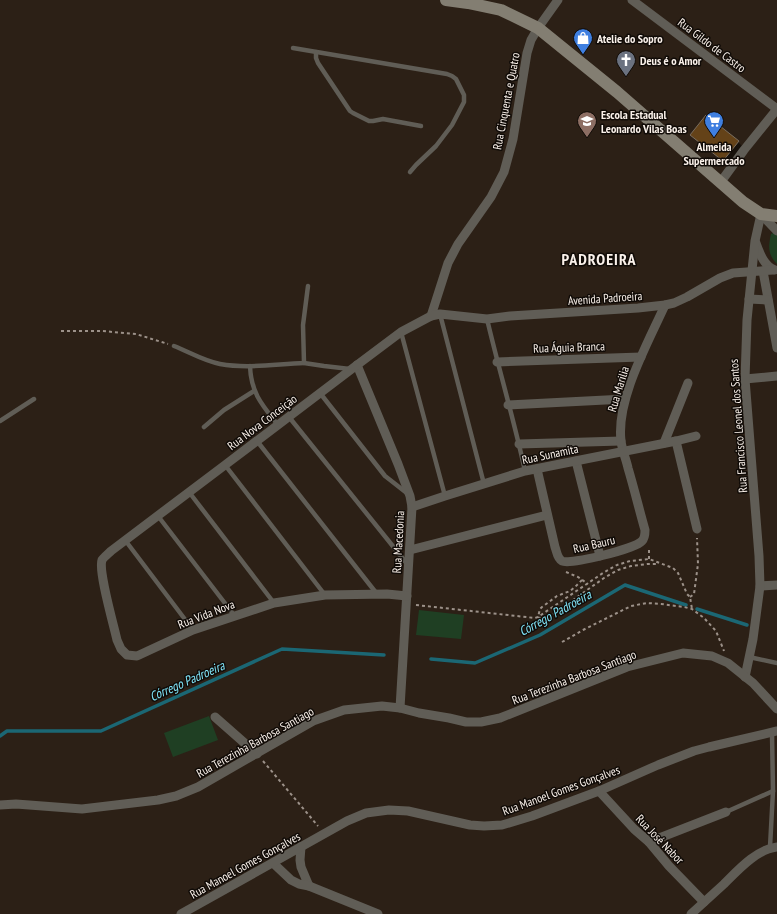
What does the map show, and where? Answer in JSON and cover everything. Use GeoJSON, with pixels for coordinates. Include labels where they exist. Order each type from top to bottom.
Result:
{"type":"FeatureCollection","features":[{"type":"Feature","properties":{"kind":"main road"},"geometry":{"type":"LineString","coordinates":[[446,0],[500,10],[538,28],[617,92],[743,202],[761,214],[777,216]]}},
{"type":"Feature","properties":{"kind":"street","name":"Rua Cinquenta e Quatro"},"geometry":{"type":"LineString","coordinates":[[435,315],[448,263],[458,244],[491,196],[504,172],[513,139],[527,53],[531,40],[558,0]]}},
{"type":"Feature","properties":{"kind":"street","name":"Rua Gildo de Castro"},"geometry":{"type":"LineString","coordinates":[[632,0],[777,109]]}},
{"type":"Feature","properties":{"kind":"street"},"geometry":{"type":"LineString","coordinates":[[720,183],[777,109]]}},
{"type":"Feature","properties":{"kind":"street"},"geometry":{"type":"LineString","coordinates":[[761,214],[777,231]]}},
{"type":"Feature","properties":{"kind":"street","name":"Rua Francisco Leonel dos Santos"},"geometry":{"type":"LineString","coordinates":[[745,677],[760,586],[745,379],[749,299],[755,242],[761,214]]}},
{"type":"Feature","properties":{"kind":"street"},"geometry":{"type":"LineString","coordinates":[[755,242],[760,256],[765,263],[775,270]]}},
{"type":"Feature","properties":{"kind":"street","name":"Avenida Padroeira"},"geometry":{"type":"LineString","coordinates":[[435,315],[487,319],[665,305],[687,297],[720,278],[733,273],[775,270]]}},
{"type":"Feature","properties":{"kind":"street"},"geometry":{"type":"LineString","coordinates":[[764,271],[777,348]]}},
{"type":"Feature","properties":{"kind":"street"},"geometry":{"type":"LineString","coordinates":[[749,299],[768,300]]}},
{"type":"Feature","properties":{"kind":"street","name":"Rua Marilia"},"geometry":{"type":"LineString","coordinates":[[645,530],[621,441],[621,422],[625,400],[641,357],[665,305]]}},
{"type":"Feature","properties":{"kind":"street","name":"Rua Nova Conceição"},"geometry":{"type":"LineString","coordinates":[[111,551],[401,332],[435,315]]}},
{"type":"Feature","properties":{"kind":"street","name":"Rua Águia Branca"},"geometry":{"type":"LineString","coordinates":[[497,362],[641,357]]}},
{"type":"Feature","properties":{"kind":"street","name":"Rua Macedonia"},"geometry":{"type":"LineString","coordinates":[[354,367],[410,496],[412,507],[400,708]]}},
{"type":"Feature","properties":{"kind":"street"},"geometry":{"type":"LineString","coordinates":[[745,379],[777,376]]}},
{"type":"Feature","properties":{"kind":"street"},"geometry":{"type":"LineString","coordinates":[[664,443],[688,383]]}},
{"type":"Feature","properties":{"kind":"street"},"geometry":{"type":"LineString","coordinates":[[508,405],[625,400]]}},
{"type":"Feature","properties":{"kind":"street","name":"Rua Sunamita"},"geometry":{"type":"LineString","coordinates":[[412,507],[525,471],[696,436]]}},
{"type":"Feature","properties":{"kind":"street"},"geometry":{"type":"LineString","coordinates":[[519,444],[621,441]]}},
{"type":"Feature","properties":{"kind":"street"},"geometry":{"type":"LineString","coordinates":[[676,441],[697,529]]}},
{"type":"Feature","properties":{"kind":"street"},"geometry":{"type":"LineString","coordinates":[[576,461],[600,556]]}},
{"type":"Feature","properties":{"kind":"street","name":"Rua Bauru"},"geometry":{"type":"LineString","coordinates":[[537,469],[558,556],[562,561],[566,562],[600,556],[636,545],[642,541],[645,530]]}},
{"type":"Feature","properties":{"kind":"street"},"geometry":{"type":"LineString","coordinates":[[410,550],[547,515]]}},
{"type":"Feature","properties":{"kind":"street","name":"Rua Vida Nova"},"geometry":{"type":"LineString","coordinates":[[111,551],[102,560],[101,568],[103,581],[117,640],[121,649],[127,655],[137,656],[193,630],[274,602],[325,595],[377,594],[407,600]]}},
{"type":"Feature","properties":{"kind":"street"},"geometry":{"type":"LineString","coordinates":[[760,586],[777,586]]}},
{"type":"Feature","properties":{"kind":"street","name":"Rua Terezinha Barbosa Santiago"},"geometry":{"type":"LineString","coordinates":[[0,805],[16,804],[82,809],[150,801],[176,796],[198,787],[313,721],[344,710],[382,706],[400,708],[466,722],[481,722],[500,718],[626,667],[683,653],[712,656],[728,663],[753,683],[777,709]]}},
{"type":"Feature","properties":{"kind":"street"},"geometry":{"type":"LineString","coordinates":[[215,717],[257,754]]}},
{"type":"Feature","properties":{"kind":"street","name":"Rua Manoel Gomes Gonçalves"},"geometry":{"type":"LineString","coordinates":[[181,914],[301,848],[346,821],[366,814],[389,810],[408,811],[470,825],[502,825],[532,816],[599,791],[694,751],[774,732]]}},
{"type":"Feature","properties":{"kind":"street","name":"Rua José Nabor"},"geometry":{"type":"LineString","coordinates":[[599,791],[704,902]]}},
{"type":"Feature","properties":{"kind":"street"},"geometry":{"type":"LineString","coordinates":[[648,842],[726,812]]}},
{"type":"Feature","properties":{"kind":"street"},"geometry":{"type":"LineString","coordinates":[[692,914],[743,866],[763,851],[774,847]]}},
{"type":"Feature","properties":{"kind":"street"},"geometry":{"type":"LineString","coordinates":[[301,848],[301,867],[309,886]]}},
{"type":"Feature","properties":{"kind":"street"},"geometry":{"type":"LineString","coordinates":[[273,863],[291,880],[299,884],[309,886],[378,914]]}},
{"type":"Feature","properties":{"kind":"lane"},"geometry":{"type":"LineString","coordinates":[[293,48],[447,74],[456,79],[464,95],[464,102],[452,125],[436,146],[410,172]]}},
{"type":"Feature","properties":{"kind":"lane"},"geometry":{"type":"LineString","coordinates":[[316,52],[318,63],[353,113],[369,121],[383,119],[421,126]]}},
{"type":"Feature","properties":{"kind":"lane"},"geometry":{"type":"LineString","coordinates":[[304,363],[303,326],[308,286]]}},
{"type":"Feature","properties":{"kind":"lane"},"geometry":{"type":"LineString","coordinates":[[435,315],[484,484]]}},
{"type":"Feature","properties":{"kind":"lane"},"geometry":{"type":"LineString","coordinates":[[487,319],[525,471]]}},
{"type":"Feature","properties":{"kind":"lane"},"geometry":{"type":"LineString","coordinates":[[401,332],[445,496]]}},
{"type":"Feature","properties":{"kind":"lane"},"geometry":{"type":"LineString","coordinates":[[174,346],[219,364],[244,367],[304,363],[324,366],[354,367]]}},
{"type":"Feature","properties":{"kind":"lane"},"geometry":{"type":"LineString","coordinates":[[250,366],[250,374],[254,391],[263,406],[278,425]]}},
{"type":"Feature","properties":{"kind":"lane"},"geometry":{"type":"LineString","coordinates":[[204,427],[224,410],[254,391]]}},
{"type":"Feature","properties":{"kind":"lane"},"geometry":{"type":"LineString","coordinates":[[320,393],[385,476],[410,496]]}},
{"type":"Feature","properties":{"kind":"lane"},"geometry":{"type":"LineString","coordinates":[[0,422],[34,399]]}},
{"type":"Feature","properties":{"kind":"lane"},"geometry":{"type":"LineString","coordinates":[[288,417],[408,566]]}},
{"type":"Feature","properties":{"kind":"lane"},"geometry":{"type":"LineString","coordinates":[[257,441],[377,594]]}},
{"type":"Feature","properties":{"kind":"lane"},"geometry":{"type":"LineString","coordinates":[[225,465],[325,595]]}},
{"type":"Feature","properties":{"kind":"lane"},"geometry":{"type":"LineString","coordinates":[[189,492],[274,602]]}},
{"type":"Feature","properties":{"kind":"lane"},"geometry":{"type":"LineString","coordinates":[[158,516],[234,615]]}},
{"type":"Feature","properties":{"kind":"lane"},"geometry":{"type":"LineString","coordinates":[[125,540],[193,630]]}},
{"type":"Feature","properties":{"kind":"lane"},"geometry":{"type":"LineString","coordinates":[[749,657],[777,663]]}},
{"type":"Feature","properties":{"kind":"lane"},"geometry":{"type":"LineString","coordinates":[[774,732],[774,847]]}},
{"type":"Feature","properties":{"kind":"lane"},"geometry":{"type":"LineString","coordinates":[[726,812],[773,791]]}},
{"type":"Feature","properties":{"kind":"path"},"geometry":{"type":"LineString","coordinates":[[61,331],[102,331],[136,334],[174,346]]}},
{"type":"Feature","properties":{"kind":"path"},"geometry":{"type":"LineString","coordinates":[[690,597],[694,594],[698,564],[697,529]]}},
{"type":"Feature","properties":{"kind":"path"},"geometry":{"type":"LineString","coordinates":[[649,546],[649,559]]}},
{"type":"Feature","properties":{"kind":"path"},"geometry":{"type":"LineString","coordinates":[[407,600],[535,618],[617,565],[630,561],[649,559],[674,568],[690,597],[692,609]]}},
{"type":"Feature","properties":{"kind":"path"},"geometry":{"type":"LineString","coordinates":[[538,617],[545,620],[604,578],[618,570],[631,566],[661,564]]}},
{"type":"Feature","properties":{"kind":"path"},"geometry":{"type":"LineString","coordinates":[[564,571],[588,584]]}},
{"type":"Feature","properties":{"kind":"path"},"geometry":{"type":"LineString","coordinates":[[603,573],[604,578]]}},
{"type":"Feature","properties":{"kind":"path"},"geometry":{"type":"LineString","coordinates":[[538,617],[542,607],[556,596],[575,587],[582,580]]}},
{"type":"Feature","properties":{"kind":"path"},"geometry":{"type":"LineString","coordinates":[[562,642],[631,606],[647,603],[661,604],[692,609],[704,618],[716,631],[728,663]]}},
{"type":"Feature","properties":{"kind":"path"},"geometry":{"type":"LineString","coordinates":[[257,754],[325,834]]}},
{"type":"Feature","properties":{"kind":"green space"},"geometry":{"type":"Polygon","coordinates":[[[777,231],[777,264],[770,254],[769,243],[771,234],[777,231]]]}},
{"type":"Feature","properties":{"kind":"green space"},"geometry":{"type":"Polygon","coordinates":[[[419,610],[464,615],[461,639],[416,635],[419,610]]]}},
{"type":"Feature","properties":{"kind":"green space"},"geometry":{"type":"Polygon","coordinates":[[[209,716],[218,740],[173,757],[164,733],[209,716]]]}},
{"type":"Feature","properties":{"kind":"building","name":"Almeida Supermercado"},"geometry":{"type":"Polygon","coordinates":[[[706,115],[739,141],[723,161],[690,135],[706,115]]]}},
{"type":"Feature","properties":{"kind":"waterway","name":"Córrego Padroeira"},"geometry":{"type":"LineString","coordinates":[[431,659],[475,663],[540,635],[625,585],[686,605]]}},
{"type":"Feature","properties":{"kind":"waterway","name":"Córrego Padroeira"},"geometry":{"type":"LineString","coordinates":[[697,609],[747,625]]}},
{"type":"Feature","properties":{"kind":"waterway","name":"Córrego Padroeira"},"geometry":{"type":"LineString","coordinates":[[0,736],[7,731],[101,731],[282,649],[384,655]]}},
{"type":"Feature","properties":{"kind":"place","name":"Atelie do Sopro"},"geometry":{"type":"Point","coordinates":[583,55]}},
{"type":"Feature","properties":{"kind":"place","name":"Deus é o Amor"},"geometry":{"type":"Point","coordinates":[626,77]}},
{"type":"Feature","properties":{"kind":"place","name":"Escola Estadual Leonardo Vilas Boas"},"geometry":{"type":"Point","coordinates":[587,138]}},
{"type":"Feature","properties":{"kind":"place","name":"Almeida Supermercado"},"geometry":{"type":"Point","coordinates":[714,138]}},
{"type":"Feature","properties":{"kind":"district","name":"PADROEIRA"},"geometry":{"type":"Point","coordinates":[599,259]}}]}
